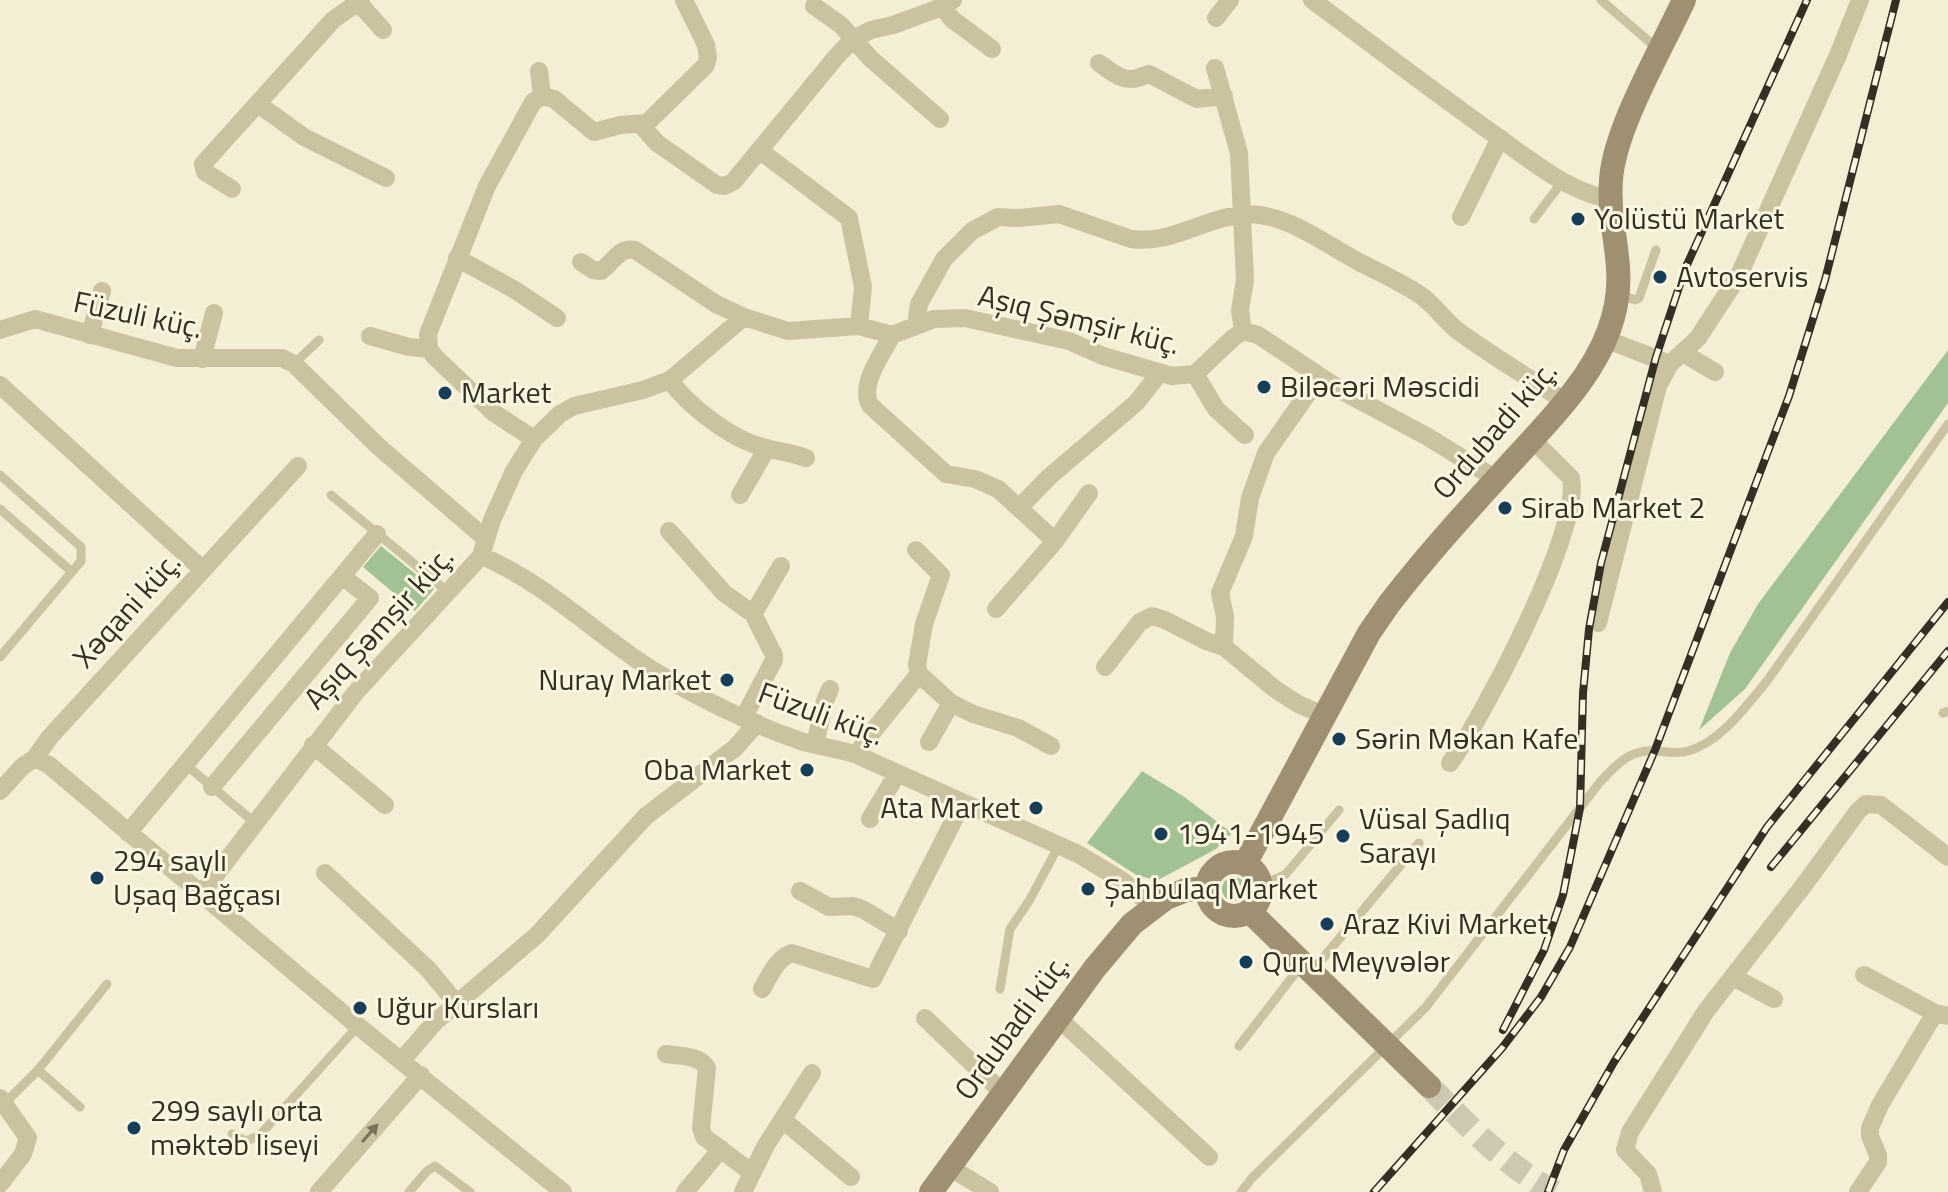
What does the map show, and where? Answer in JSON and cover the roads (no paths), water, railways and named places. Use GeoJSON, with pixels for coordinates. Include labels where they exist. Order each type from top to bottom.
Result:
{"type":"FeatureCollection","features":[{"type":"Feature","properties":{"kind":"main road","name":"Ordubadi küç."},"geometry":{"type":"LineString","coordinates":[[1245,864],[1369,633],[1389,604],[1565,401],[1586,373],[1605,339],[1619,294],[1620,274],[1611,182],[1617,151],[1684,0]]}},
{"type":"Feature","properties":{"kind":"main road"},"geometry":{"type":"LineString","coordinates":[[1228,863],[1245,864],[1258,877],[1261,886],[1260,896],[1249,911],[1231,916],[1213,906],[1207,888],[1220,866],[1228,863]]}},
{"type":"Feature","properties":{"kind":"main road"},"geometry":{"type":"LineString","coordinates":[[1152,906],[1186,890],[1207,888]]}},
{"type":"Feature","properties":{"kind":"main road","name":"Ordubadi küç."},"geometry":{"type":"LineString","coordinates":[[931,1192],[1113,944],[1152,906]]}},
{"type":"Feature","properties":{"kind":"main road"},"geometry":{"type":"LineString","coordinates":[[1249,911],[1429,1086]]}},
{"type":"Feature","properties":{"kind":"street"},"geometry":{"type":"LineString","coordinates":[[534,439],[494,413],[435,357],[429,349],[428,334],[487,186],[533,102],[542,96],[554,99],[594,132],[620,125],[641,125],[655,117],[706,65],[708,57],[706,45],[684,0]]}},
{"type":"Feature","properties":{"kind":"street"},"geometry":{"type":"LineString","coordinates":[[1216,18],[1230,0]]}},
{"type":"Feature","properties":{"kind":"street"},"geometry":{"type":"LineString","coordinates":[[1312,0],[1415,79],[1562,182],[1593,196],[1612,200]]}},
{"type":"Feature","properties":{"kind":"street"},"geometry":{"type":"LineString","coordinates":[[1598,623],[1658,386],[1677,359],[1698,338],[1739,275],[1860,0]]}},
{"type":"Feature","properties":{"kind":"street"},"geometry":{"type":"LineString","coordinates":[[232,189],[205,172],[203,164],[333,20],[360,1],[383,30]]}},
{"type":"Feature","properties":{"kind":"street"},"geometry":{"type":"LineString","coordinates":[[641,125],[657,143],[717,185],[725,186],[734,181],[853,39],[948,4],[952,19],[992,49]]}},
{"type":"Feature","properties":{"kind":"street"},"geometry":{"type":"LineString","coordinates":[[814,6],[841,25],[870,58],[940,119]]}},
{"type":"Feature","properties":{"kind":"street"},"geometry":{"type":"LineString","coordinates":[[1099,63],[1122,78],[1149,74],[1197,99],[1224,96]]}},
{"type":"Feature","properties":{"kind":"street"},"geometry":{"type":"LineString","coordinates":[[1215,68],[1239,153],[1245,280],[1240,310],[1243,331],[1258,335],[1320,376],[1496,479]]}},
{"type":"Feature","properties":{"kind":"street"},"geometry":{"type":"LineString","coordinates":[[539,71],[542,96]]}},
{"type":"Feature","properties":{"kind":"street"},"geometry":{"type":"LineString","coordinates":[[258,104],[304,137],[386,178]]}},
{"type":"Feature","properties":{"kind":"street"},"geometry":{"type":"LineString","coordinates":[[1461,217],[1500,138]]}},
{"type":"Feature","properties":{"kind":"street"},"geometry":{"type":"LineString","coordinates":[[759,150],[849,218],[863,287],[859,326]]}},
{"type":"Feature","properties":{"kind":"street"},"geometry":{"type":"LineString","coordinates":[[916,325],[919,304],[944,259],[972,231],[998,217],[1019,218],[1053,213],[1144,241],[1162,239],[1213,221],[1243,215],[1264,216],[1298,229],[1413,291],[1433,305],[1462,334],[1565,401]]}},
{"type":"Feature","properties":{"kind":"street"},"geometry":{"type":"LineString","coordinates":[[581,262],[601,271],[620,252],[635,250],[716,304],[744,317],[788,331],[859,326],[892,335],[866,387],[870,405],[946,474],[975,479],[998,489],[1055,541]]}},
{"type":"Feature","properties":{"kind":"street"},"geometry":{"type":"LineString","coordinates":[[457,258],[515,290],[557,318]]}},
{"type":"Feature","properties":{"kind":"street"},"geometry":{"type":"LineString","coordinates":[[90,335],[102,291]]}},
{"type":"Feature","properties":{"kind":"street"},"geometry":{"type":"LineString","coordinates":[[202,359],[214,313]]}},
{"type":"Feature","properties":{"kind":"street","name":"Aşıq Şəmşir küç."},"geometry":{"type":"LineString","coordinates":[[201,894],[313,745],[375,670],[448,592],[483,547],[514,471],[534,439],[560,414],[574,406],[643,390],[670,380],[744,317]]}},
{"type":"Feature","properties":{"kind":"street","name":"Aşıq Şəmşir küç."},"geometry":{"type":"LineString","coordinates":[[892,335],[934,319],[965,318],[1069,341],[1159,374],[1186,376],[1195,374],[1243,331]]}},
{"type":"Feature","properties":{"kind":"street","name":"Füzuli küç."},"geometry":{"type":"LineString","coordinates":[[0,330],[35,319],[146,351],[202,359],[273,357],[294,364],[483,547],[657,672],[794,739],[857,755],[1059,845],[1123,881],[1152,906]]}},
{"type":"Feature","properties":{"kind":"street"},"geometry":{"type":"LineString","coordinates":[[370,336],[429,349]]}},
{"type":"Feature","properties":{"kind":"street"},"geometry":{"type":"LineString","coordinates":[[1605,339],[1715,372]]}},
{"type":"Feature","properties":{"kind":"street"},"geometry":{"type":"LineString","coordinates":[[1019,508],[1049,477],[1136,403],[1159,374]]}},
{"type":"Feature","properties":{"kind":"street"},"geometry":{"type":"LineString","coordinates":[[1195,374],[1216,409],[1245,435]]}},
{"type":"Feature","properties":{"kind":"street"},"geometry":{"type":"LineString","coordinates":[[1224,647],[1225,616],[1220,593],[1244,536],[1250,498],[1266,453],[1320,376]]}},
{"type":"Feature","properties":{"kind":"street"},"geometry":{"type":"LineString","coordinates":[[670,380],[685,398],[729,432],[767,448],[806,458]]}},
{"type":"Feature","properties":{"kind":"street"},"geometry":{"type":"LineString","coordinates":[[0,385],[202,569]]}},
{"type":"Feature","properties":{"kind":"street"},"geometry":{"type":"LineString","coordinates":[[1450,763],[1470,736],[1486,704],[1557,555],[1566,527],[1572,497],[1571,478],[1532,439]]}},
{"type":"Feature","properties":{"kind":"street"},"geometry":{"type":"LineString","coordinates":[[740,495],[767,448]]}},
{"type":"Feature","properties":{"kind":"street","name":"Xəqani küç."},"geometry":{"type":"LineString","coordinates":[[0,791],[23,766],[35,758],[49,738],[298,466]]}},
{"type":"Feature","properties":{"kind":"street"},"geometry":{"type":"LineString","coordinates":[[996,609],[1055,541],[1089,493]]}},
{"type":"Feature","properties":{"kind":"street"},"geometry":{"type":"LineString","coordinates":[[402,1060],[435,1022],[537,935],[646,816],[735,748],[751,720],[774,655],[753,614],[724,593],[669,531]]}},
{"type":"Feature","properties":{"kind":"street"},"geometry":{"type":"LineString","coordinates":[[128,833],[377,534]]}},
{"type":"Feature","properties":{"kind":"street"},"geometry":{"type":"LineString","coordinates":[[916,550],[941,575],[924,624],[917,665],[919,674],[951,703],[973,714],[1018,728],[1051,746]]}},
{"type":"Feature","properties":{"kind":"street"},"geometry":{"type":"LineString","coordinates":[[753,614],[781,566]]}},
{"type":"Feature","properties":{"kind":"street"},"geometry":{"type":"LineString","coordinates":[[212,787],[370,598],[342,576]]}},
{"type":"Feature","properties":{"kind":"street"},"geometry":{"type":"LineString","coordinates":[[1105,667],[1140,622],[1152,616],[1224,647],[1282,694],[1326,716]]}},
{"type":"Feature","properties":{"kind":"street"},"geometry":{"type":"LineString","coordinates":[[857,755],[919,674]]}},
{"type":"Feature","properties":{"kind":"street"},"geometry":{"type":"LineString","coordinates":[[815,744],[830,689]]}},
{"type":"Feature","properties":{"kind":"street"},"geometry":{"type":"LineString","coordinates":[[929,742],[951,703]]}},
{"type":"Feature","properties":{"kind":"street"},"geometry":{"type":"LineString","coordinates":[[313,745],[385,805]]}},
{"type":"Feature","properties":{"kind":"street"},"geometry":{"type":"LineString","coordinates":[[35,758],[49,765],[358,1026],[563,1192]]}},
{"type":"Feature","properties":{"kind":"street"},"geometry":{"type":"LineString","coordinates":[[870,819],[897,774]]}},
{"type":"Feature","properties":{"kind":"street"},"geometry":{"type":"LineString","coordinates":[[762,989],[777,964],[792,953],[873,979],[962,804]]}},
{"type":"Feature","properties":{"kind":"street"},"geometry":{"type":"LineString","coordinates":[[1653,1192],[1648,1174],[1625,1150],[1626,1141],[1690,1034],[1858,811],[1866,804],[1881,805],[1948,857]]}},
{"type":"Feature","properties":{"kind":"street"},"geometry":{"type":"LineString","coordinates":[[325,873],[428,969],[457,1004]]}},
{"type":"Feature","properties":{"kind":"street"},"geometry":{"type":"LineString","coordinates":[[800,891],[829,907],[853,906],[864,910],[899,931]]}},
{"type":"Feature","properties":{"kind":"street"},"geometry":{"type":"LineString","coordinates":[[1858,1192],[1878,1162],[1869,1132],[1880,1105],[1941,1015],[1864,975]]}},
{"type":"Feature","properties":{"kind":"street"},"geometry":{"type":"LineString","coordinates":[[1733,977],[1774,999]]}},
{"type":"Feature","properties":{"kind":"street"},"geometry":{"type":"LineString","coordinates":[[925,1018],[1004,1094]]}},
{"type":"Feature","properties":{"kind":"street"},"geometry":{"type":"LineString","coordinates":[[1059,1019],[1209,1157]]}},
{"type":"Feature","properties":{"kind":"street"},"geometry":{"type":"LineString","coordinates":[[666,1054],[703,1062],[707,1068],[701,1128],[704,1137],[751,1172]]}},
{"type":"Feature","properties":{"kind":"street"},"geometry":{"type":"LineString","coordinates":[[743,1192],[751,1172],[812,1073]]}},
{"type":"Feature","properties":{"kind":"street"},"geometry":{"type":"LineString","coordinates":[[319,1192],[421,1075]]}},
{"type":"Feature","properties":{"kind":"street"},"geometry":{"type":"LineString","coordinates":[[0,1184],[23,1154],[28,1138],[2,1100]]}},
{"type":"Feature","properties":{"kind":"street"},"geometry":{"type":"LineString","coordinates":[[783,1120],[851,1177]]}},
{"type":"Feature","properties":{"kind":"street"},"geometry":{"type":"LineString","coordinates":[[685,1192],[721,1149]]}},
{"type":"Feature","properties":{"kind":"street"},"geometry":{"type":"LineString","coordinates":[[949,1167],[990,1192]]}},
{"type":"Feature","properties":{"kind":"lane"},"geometry":{"type":"LineString","coordinates":[[1601,0],[1660,51]]}},
{"type":"Feature","properties":{"kind":"lane"},"geometry":{"type":"LineString","coordinates":[[1534,219],[1562,182]]}},
{"type":"Feature","properties":{"kind":"lane"},"geometry":{"type":"LineString","coordinates":[[1619,294],[1635,300],[1639,298],[1656,250]]}},
{"type":"Feature","properties":{"kind":"lane"},"geometry":{"type":"LineString","coordinates":[[294,364],[319,340]]}},
{"type":"Feature","properties":{"kind":"lane"},"geometry":{"type":"LineString","coordinates":[[1241,1192],[1437,994],[1616,765],[1626,756],[1642,750],[1687,752],[1726,727],[1744,708],[1767,681],[1948,424]]}},
{"type":"Feature","properties":{"kind":"lane"},"geometry":{"type":"LineString","coordinates":[[0,475],[81,547],[81,561],[0,657]]}},
{"type":"Feature","properties":{"kind":"lane"},"geometry":{"type":"LineString","coordinates":[[331,495],[448,592]]}},
{"type":"Feature","properties":{"kind":"lane"},"geometry":{"type":"LineString","coordinates":[[0,509],[72,572]]}},
{"type":"Feature","properties":{"kind":"lane"},"geometry":{"type":"LineString","coordinates":[[185,764],[254,822]]}},
{"type":"Feature","properties":{"kind":"lane"},"geometry":{"type":"LineString","coordinates":[[1261,886],[1286,874],[1339,810]]}},
{"type":"Feature","properties":{"kind":"lane"},"geometry":{"type":"LineString","coordinates":[[1239,1046],[1419,843]]}},
{"type":"Feature","properties":{"kind":"lane"},"geometry":{"type":"LineString","coordinates":[[1000,989],[1010,929],[1059,845]]}},
{"type":"Feature","properties":{"kind":"lane"},"geometry":{"type":"LineString","coordinates":[[2,1100],[38,1070],[107,984]]}},
{"type":"Feature","properties":{"kind":"lane"},"geometry":{"type":"LineString","coordinates":[[232,1134],[246,1141],[259,1136],[358,1026]]}},
{"type":"Feature","properties":{"kind":"lane"},"geometry":{"type":"LineString","coordinates":[[38,1070],[80,1107]]}},
{"type":"Feature","properties":{"kind":"lane"},"geometry":{"type":"LineString","coordinates":[[409,1192],[435,1166],[470,1192]]}},
{"type":"Feature","properties":{"kind":"tunnel"},"geometry":{"type":"LineString","coordinates":[[1429,1086],[1503,1157],[1554,1192]]}},
{"type":"Feature","properties":{"kind":"railway"},"geometry":{"type":"LineString","coordinates":[[1503,1030],[1544,950],[1563,895],[1580,808],[1583,693],[1589,629],[1601,563],[1656,357],[1685,269],[1807,0]]}},
{"type":"Feature","properties":{"kind":"railway"},"geometry":{"type":"LineString","coordinates":[[1374,1192],[1502,1048],[1541,997],[1570,947],[1655,750],[1789,396],[1825,280],[1896,0]]}},
{"type":"Feature","properties":{"kind":"railway"},"geometry":{"type":"LineString","coordinates":[[1548,1192],[1564,1150],[1614,1062],[1767,827],[1948,602]]}},
{"type":"Feature","properties":{"kind":"railway"},"geometry":{"type":"LineString","coordinates":[[1771,867],[1948,651]]}},
{"type":"Feature","properties":{"kind":"place","name":"Yolüstü Market"},"geometry":{"type":"Point","coordinates":[1578,219]}},
{"type":"Feature","properties":{"kind":"place","name":"Avtoservis"},"geometry":{"type":"Point","coordinates":[1660,277]}},
{"type":"Feature","properties":{"kind":"place","name":"Biləcəri Məscidi"},"geometry":{"type":"Point","coordinates":[1264,387]}},
{"type":"Feature","properties":{"kind":"place","name":"Market"},"geometry":{"type":"Point","coordinates":[445,393]}},
{"type":"Feature","properties":{"kind":"place","name":"Sirab Market 2"},"geometry":{"type":"Point","coordinates":[1505,508]}},
{"type":"Feature","properties":{"kind":"place","name":"Nuray Market"},"geometry":{"type":"Point","coordinates":[727,680]}},
{"type":"Feature","properties":{"kind":"place","name":"Sərin Məkan Kafe"},"geometry":{"type":"Point","coordinates":[1339,739]}},
{"type":"Feature","properties":{"kind":"place","name":"Oba Market"},"geometry":{"type":"Point","coordinates":[807,770]}},
{"type":"Feature","properties":{"kind":"place","name":"Ata Market"},"geometry":{"type":"Point","coordinates":[1036,808]}},
{"type":"Feature","properties":{"kind":"place","name":"1941-1945"},"geometry":{"type":"Point","coordinates":[1161,834]}},
{"type":"Feature","properties":{"kind":"place","name":"Vüsal Şadlıq Sarayı"},"geometry":{"type":"Point","coordinates":[1343,836]}},
{"type":"Feature","properties":{"kind":"place","name":"294 saylı Uşaq Bağçası"},"geometry":{"type":"Point","coordinates":[97,878]}},
{"type":"Feature","properties":{"kind":"place","name":"Şahbulaq Market"},"geometry":{"type":"Point","coordinates":[1088,889]}},
{"type":"Feature","properties":{"kind":"place","name":"Araz Kivi Market"},"geometry":{"type":"Point","coordinates":[1327,924]}},
{"type":"Feature","properties":{"kind":"place","name":"Quru Meyvələr"},"geometry":{"type":"Point","coordinates":[1246,962]}},
{"type":"Feature","properties":{"kind":"place","name":"Uğur Kursları"},"geometry":{"type":"Point","coordinates":[360,1008]}},
{"type":"Feature","properties":{"kind":"place","name":"299 saylı orta məktəb liseyi"},"geometry":{"type":"Point","coordinates":[134,1128]}}]}
